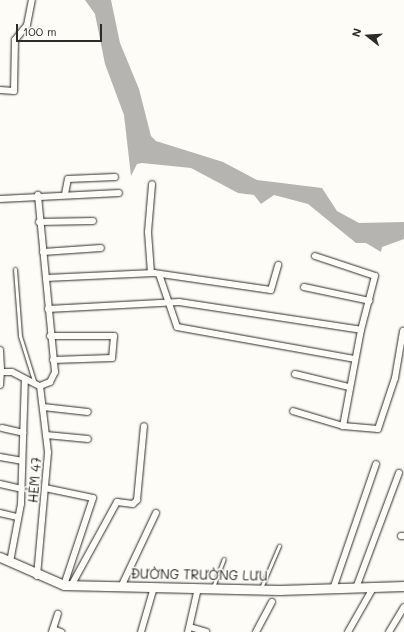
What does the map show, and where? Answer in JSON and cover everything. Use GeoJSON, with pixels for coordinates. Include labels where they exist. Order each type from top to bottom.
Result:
{"type":"FeatureCollection","features":[{"type":"Feature","properties":{"kind":"street"},"geometry":{"type":"LineString","coordinates":[[0,90],[13,91],[16,40],[27,25],[32,0]]}},
{"type":"Feature","properties":{"kind":"street"},"geometry":{"type":"LineString","coordinates":[[65,194],[68,179],[115,177]]}},
{"type":"Feature","properties":{"kind":"street"},"geometry":{"type":"LineString","coordinates":[[149,273],[148,232],[152,184]]}},
{"type":"Feature","properties":{"kind":"street"},"geometry":{"type":"LineString","coordinates":[[0,199],[38,195],[119,193]]}},
{"type":"Feature","properties":{"kind":"street"},"geometry":{"type":"LineString","coordinates":[[2,372],[12,372],[38,385],[53,378],[53,360],[46,278],[39,222],[38,195]]}},
{"type":"Feature","properties":{"kind":"street"},"geometry":{"type":"LineString","coordinates":[[39,222],[92,221]]}},
{"type":"Feature","properties":{"kind":"street"},"geometry":{"type":"LineString","coordinates":[[43,252],[101,248]]}},
{"type":"Feature","properties":{"kind":"street"},"geometry":{"type":"LineString","coordinates":[[315,256],[373,274],[370,301],[354,359],[343,426]]}},
{"type":"Feature","properties":{"kind":"street"},"geometry":{"type":"LineString","coordinates":[[46,278],[149,273],[271,290],[278,265]]}},
{"type":"Feature","properties":{"kind":"street"},"geometry":{"type":"LineString","coordinates":[[159,274],[166,301],[177,327],[354,359]]}},
{"type":"Feature","properties":{"kind":"street"},"geometry":{"type":"LineString","coordinates":[[304,286],[370,301]]}},
{"type":"Feature","properties":{"kind":"street"},"geometry":{"type":"LineString","coordinates":[[48,309],[166,301],[361,330]]}},
{"type":"Feature","properties":{"kind":"street"},"geometry":{"type":"LineString","coordinates":[[293,411],[343,426],[378,429],[395,378],[403,331]]}},
{"type":"Feature","properties":{"kind":"street"},"geometry":{"type":"LineString","coordinates":[[50,336],[114,336],[112,358],[53,360]]}},
{"type":"Feature","properties":{"kind":"street"},"geometry":{"type":"LineString","coordinates":[[0,350],[2,372],[0,385]]}},
{"type":"Feature","properties":{"kind":"street"},"geometry":{"type":"LineString","coordinates":[[295,374],[349,387]]}},
{"type":"Feature","properties":{"kind":"street"},"geometry":{"type":"LineString","coordinates":[[10,562],[18,517],[21,489],[25,379]]}},
{"type":"Feature","properties":{"kind":"street","name":"HẺM 47"},"geometry":{"type":"LineString","coordinates":[[37,576],[45,488],[46,435],[43,407],[38,385]]}},
{"type":"Feature","properties":{"kind":"street"},"geometry":{"type":"LineString","coordinates":[[43,407],[88,412]]}},
{"type":"Feature","properties":{"kind":"street"},"geometry":{"type":"LineString","coordinates":[[68,586],[116,502],[133,504],[137,500],[144,426]]}},
{"type":"Feature","properties":{"kind":"street"},"geometry":{"type":"LineString","coordinates":[[2,428],[23,433]]}},
{"type":"Feature","properties":{"kind":"street"},"geometry":{"type":"LineString","coordinates":[[46,435],[88,439]]}},
{"type":"Feature","properties":{"kind":"street"},"geometry":{"type":"LineString","coordinates":[[0,457],[22,461]]}},
{"type":"Feature","properties":{"kind":"street"},"geometry":{"type":"LineString","coordinates":[[333,589],[376,464]]}},
{"type":"Feature","properties":{"kind":"street"},"geometry":{"type":"LineString","coordinates":[[356,588],[399,473]]}},
{"type":"Feature","properties":{"kind":"street"},"geometry":{"type":"LineString","coordinates":[[0,484],[21,489]]}},
{"type":"Feature","properties":{"kind":"street"},"geometry":{"type":"LineString","coordinates":[[45,488],[93,498],[68,586]]}},
{"type":"Feature","properties":{"kind":"street"},"geometry":{"type":"LineString","coordinates":[[0,513],[18,517]]}},
{"type":"Feature","properties":{"kind":"street"},"geometry":{"type":"LineString","coordinates":[[121,587],[156,513]]}},
{"type":"Feature","properties":{"kind":"street","name":"ĐƯỜNG TRƯỜNG LƯU"},"geometry":{"type":"LineString","coordinates":[[0,557],[37,576],[68,586],[260,590],[404,586]]}},
{"type":"Feature","properties":{"kind":"street"},"geometry":{"type":"LineString","coordinates":[[141,632],[154,587]]}},
{"type":"Feature","properties":{"kind":"street"},"geometry":{"type":"LineString","coordinates":[[198,588],[189,630],[206,632]]}},
{"type":"Feature","properties":{"kind":"street"},"geometry":{"type":"LineString","coordinates":[[348,632],[373,588]]}},
{"type":"Feature","properties":{"kind":"street"},"geometry":{"type":"LineString","coordinates":[[256,632],[272,602]]}},
{"type":"Feature","properties":{"kind":"street"},"geometry":{"type":"LineString","coordinates":[[389,632],[404,607]]}},
{"type":"Feature","properties":{"kind":"street"},"geometry":{"type":"LineString","coordinates":[[58,614],[53,631],[62,632]]}},
{"type":"Feature","properties":{"kind":"lane"},"geometry":{"type":"LineString","coordinates":[[15,269],[20,336],[38,385]]}},
{"type":"Feature","properties":{"kind":"lane"},"geometry":{"type":"LineString","coordinates":[[260,590],[279,546]]}},
{"type":"Feature","properties":{"kind":"lane"},"geometry":{"type":"LineString","coordinates":[[212,588],[224,559]]}},
{"type":"Feature","properties":{"kind":"shaded area"},"geometry":{"type":"Polygon","coordinates":[[[85,0],[111,0],[120,43],[139,89],[151,136],[156,141],[223,162],[257,180],[322,188],[337,211],[359,223],[404,222],[404,239],[382,247],[381,252],[366,243],[356,243],[308,204],[274,195],[261,204],[254,195],[238,193],[191,168],[142,163],[137,164],[131,176],[124,115],[105,64],[95,14],[85,0]]]}}]}
